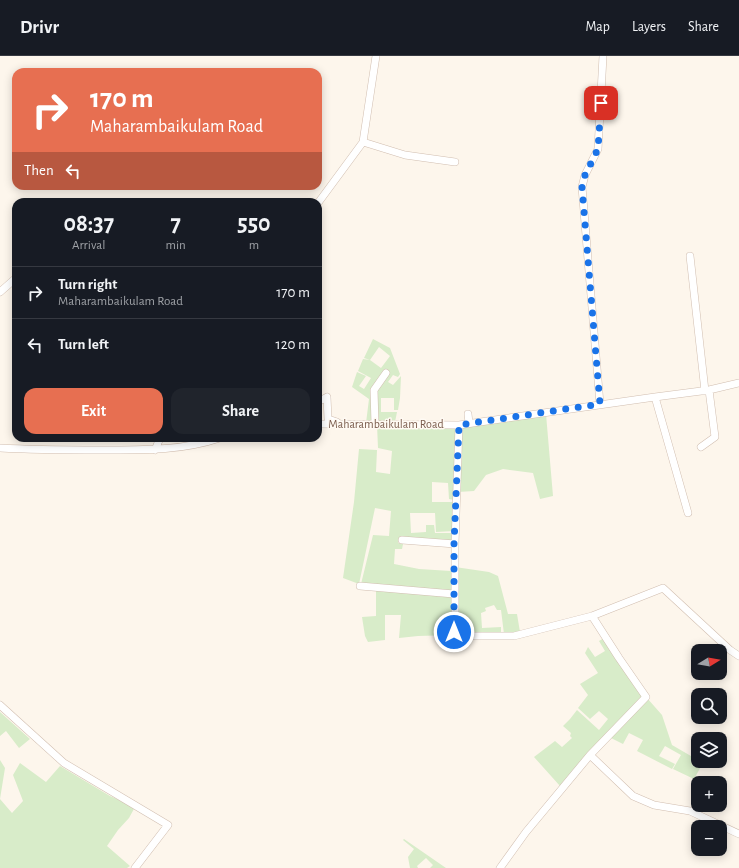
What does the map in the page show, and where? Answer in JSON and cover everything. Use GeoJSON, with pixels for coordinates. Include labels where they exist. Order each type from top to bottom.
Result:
{"type":"FeatureCollection","features":[{"type":"Feature","properties":{"kind":"street"},"geometry":{"type":"LineString","coordinates":[[322,198],[363,142],[376,56]]}},
{"type":"Feature","properties":{"kind":"street"},"geometry":{"type":"LineString","coordinates":[[600,404],[582,187],[585,175],[598,149],[603,56]]}},
{"type":"Feature","properties":{"kind":"street"},"geometry":{"type":"LineString","coordinates":[[363,142],[405,155],[455,162]]}},
{"type":"Feature","properties":{"kind":"street"},"geometry":{"type":"LineString","coordinates":[[690,256],[707,391],[715,437],[701,447]]}},
{"type":"Feature","properties":{"kind":"street"},"geometry":{"type":"LineString","coordinates":[[0,292],[12,282]]}},
{"type":"Feature","properties":{"kind":"street"},"geometry":{"type":"LineString","coordinates":[[375,424],[374,390],[386,373]]}},
{"type":"Feature","properties":{"kind":"street","name":"Maharambaikulam Road"},"geometry":{"type":"LineString","coordinates":[[322,424],[459,425],[600,404],[707,391],[739,385]]}},
{"type":"Feature","properties":{"kind":"street"},"geometry":{"type":"LineString","coordinates":[[322,400],[327,397],[328,419],[341,424]]}},
{"type":"Feature","properties":{"kind":"street"},"geometry":{"type":"LineString","coordinates":[[655,397],[688,513]]}},
{"type":"Feature","properties":{"kind":"street"},"geometry":{"type":"LineString","coordinates":[[468,414],[469,423]]}},
{"type":"Feature","properties":{"kind":"street"},"geometry":{"type":"LineString","coordinates":[[459,425],[454,544],[454,632],[462,636],[514,636],[592,616],[663,588],[730,650],[739,656]]}},
{"type":"Feature","properties":{"kind":"street"},"geometry":{"type":"LineString","coordinates":[[155,450],[158,442]]}},
{"type":"Feature","properties":{"kind":"street"},"geometry":{"type":"LineString","coordinates":[[0,448],[27,450],[155,450],[177,448],[209,442]]}},
{"type":"Feature","properties":{"kind":"street"},"geometry":{"type":"LineString","coordinates":[[402,540],[454,544]]}},
{"type":"Feature","properties":{"kind":"street"},"geometry":{"type":"LineString","coordinates":[[360,586],[454,594]]}},
{"type":"Feature","properties":{"kind":"street"},"geometry":{"type":"LineString","coordinates":[[500,868],[526,832],[590,755],[646,697],[618,658],[592,616]]}},
{"type":"Feature","properties":{"kind":"street"},"geometry":{"type":"LineString","coordinates":[[0,705],[64,763],[168,824],[135,868]]}},
{"type":"Feature","properties":{"kind":"street"},"geometry":{"type":"LineString","coordinates":[[590,755],[633,796],[654,805],[690,811],[739,834]]}},
{"type":"Feature","properties":{"kind":"green space"},"geometry":{"type":"Polygon","coordinates":[[[373,339],[390,348],[400,374],[398,377],[393,375],[388,382],[393,385],[401,376],[400,398],[398,410],[394,410],[394,398],[381,398],[381,412],[397,412],[395,422],[376,422],[373,390],[374,423],[366,423],[369,399],[352,387],[357,372],[366,376],[359,386],[364,389],[371,378],[358,371],[363,359],[370,360],[364,358],[373,339]],[[379,347],[370,360],[381,368],[390,356],[379,347]]]}},
{"type":"Feature","properties":{"kind":"green space"},"geometry":{"type":"Polygon","coordinates":[[[546,414],[553,496],[540,499],[533,473],[503,469],[486,475],[474,491],[458,492],[460,426],[546,414]]]}},
{"type":"Feature","properties":{"kind":"green space"},"geometry":{"type":"Polygon","coordinates":[[[377,425],[458,426],[454,500],[449,499],[448,483],[432,482],[432,502],[453,502],[454,531],[436,532],[435,513],[410,513],[411,533],[426,532],[426,525],[434,525],[435,533],[453,533],[453,542],[399,539],[398,543],[403,544],[402,549],[395,549],[394,564],[419,569],[451,571],[452,592],[361,584],[373,535],[389,536],[391,511],[375,508],[359,584],[343,578],[354,502],[359,449],[377,450],[376,472],[390,474],[392,451],[378,448],[377,425]]]}},
{"type":"Feature","properties":{"kind":"green space"},"geometry":{"type":"Polygon","coordinates":[[[455,567],[489,572],[498,576],[508,614],[517,614],[520,632],[504,634],[501,610],[497,610],[494,605],[485,608],[486,611],[481,613],[482,628],[501,627],[501,634],[463,635],[455,632],[455,567]]]}},
{"type":"Feature","properties":{"kind":"green space"},"geometry":{"type":"Polygon","coordinates":[[[376,589],[452,596],[452,635],[399,638],[401,615],[385,615],[385,640],[368,642],[365,636],[362,617],[376,616],[376,589]]]}},
{"type":"Feature","properties":{"kind":"green space"},"geometry":{"type":"Polygon","coordinates":[[[604,638],[643,696],[560,786],[534,757],[555,741],[562,747],[572,738],[570,736],[571,733],[563,726],[577,710],[599,730],[608,719],[599,711],[590,719],[578,708],[588,695],[580,684],[598,673],[585,653],[588,647],[595,657],[605,651],[599,641],[604,638]]]}},
{"type":"Feature","properties":{"kind":"green space"},"geometry":{"type":"Polygon","coordinates":[[[647,698],[662,715],[672,745],[691,756],[691,768],[700,768],[696,776],[691,776],[691,778],[673,769],[681,755],[665,746],[659,756],[675,764],[672,769],[637,751],[643,740],[629,733],[623,744],[609,737],[647,698]]]}},
{"type":"Feature","properties":{"kind":"green space"},"geometry":{"type":"Polygon","coordinates":[[[0,712],[30,739],[19,748],[6,731],[0,736],[0,712]]]}},
{"type":"Feature","properties":{"kind":"green space"},"geometry":{"type":"Polygon","coordinates":[[[0,760],[5,768],[0,799],[0,760]]]}},
{"type":"Feature","properties":{"kind":"green space"},"geometry":{"type":"Polygon","coordinates":[[[20,763],[46,782],[60,766],[110,796],[135,807],[129,818],[118,830],[107,846],[130,866],[127,868],[0,868],[0,799],[12,813],[23,801],[13,775],[20,763]]]}},
{"type":"Feature","properties":{"kind":"green space"},"geometry":{"type":"Polygon","coordinates":[[[404,839],[446,868],[430,868],[433,865],[426,858],[417,866],[418,868],[410,868],[408,857],[414,849],[403,840],[404,839]]]}},
{"type":"Feature","properties":{"kind":"route"},"geometry":{"type":"LineString","coordinates":[[454,632],[454,544],[459,425],[600,404],[582,187],[585,175],[598,149],[601,103]]}}]}
